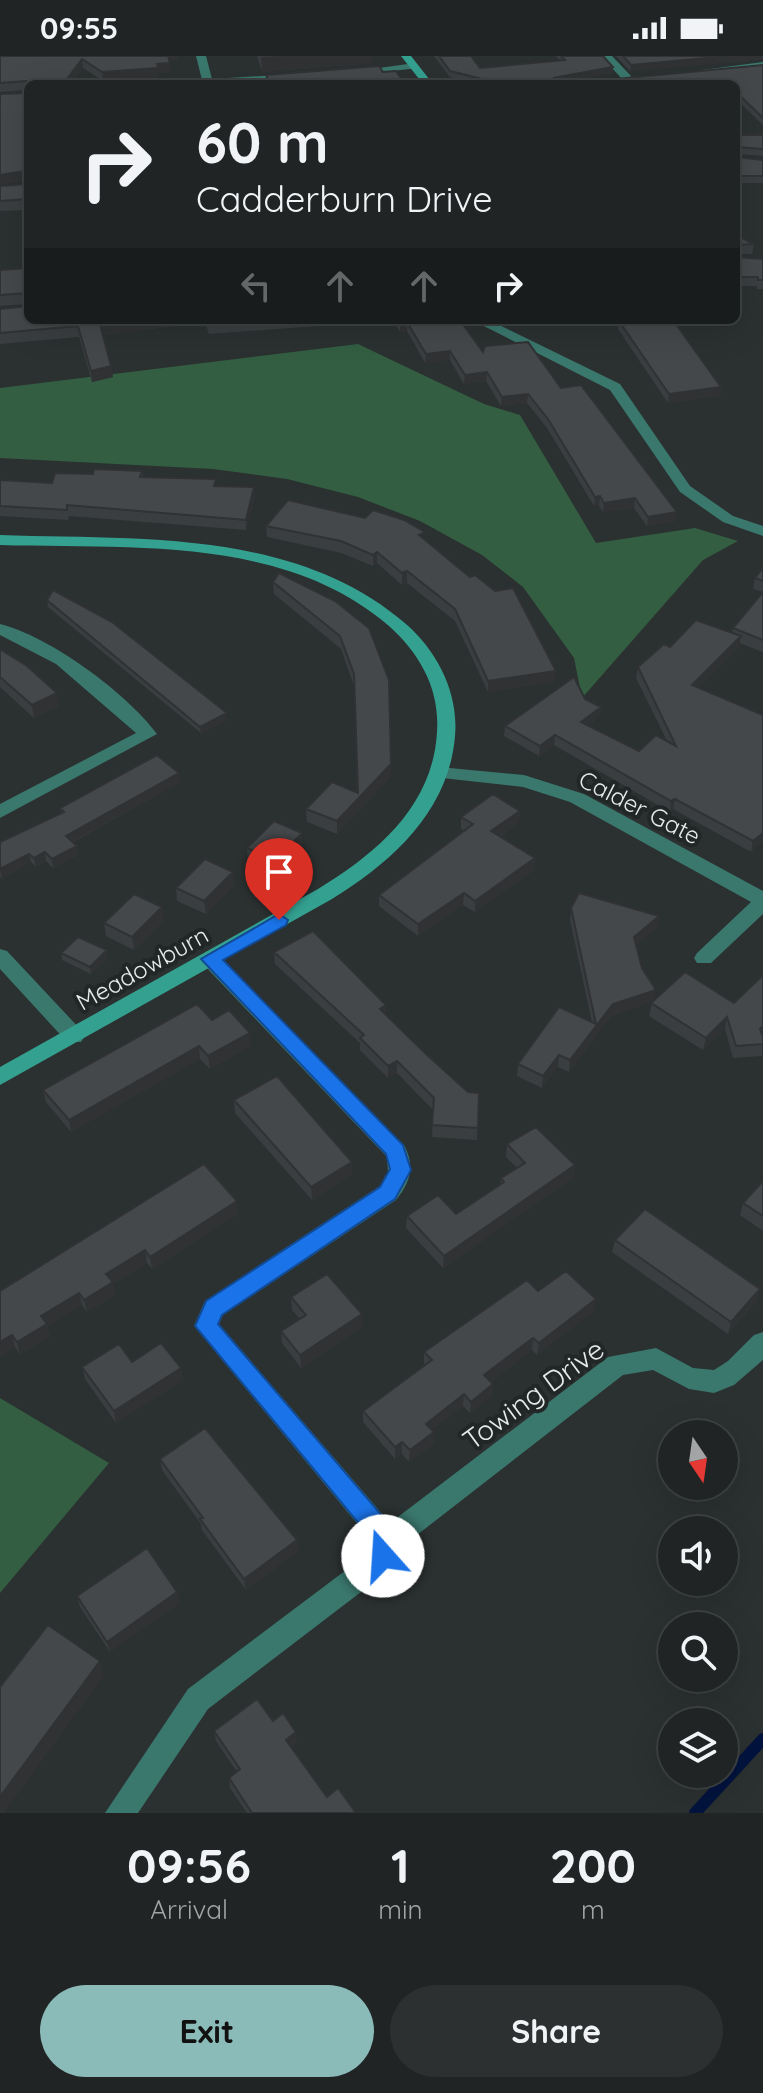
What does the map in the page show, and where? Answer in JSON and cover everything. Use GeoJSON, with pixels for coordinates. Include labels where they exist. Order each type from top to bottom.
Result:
{"type":"FeatureCollection","features":[{"type":"Feature","properties":{"kind":"street"},"geometry":{"type":"LineString","coordinates":[[201,56],[207,80]]}},
{"type":"Feature","properties":{"kind":"street"},"geometry":{"type":"LineString","coordinates":[[406,56],[425,80]]}},
{"type":"Feature","properties":{"kind":"street"},"geometry":{"type":"LineString","coordinates":[[606,56],[627,78]]}},
{"type":"Feature","properties":{"kind":"street"},"geometry":{"type":"LineString","coordinates":[[349,72],[415,66]]}},
{"type":"Feature","properties":{"kind":"street"},"geometry":{"type":"LineString","coordinates":[[699,71],[761,68]]}},
{"type":"Feature","properties":{"kind":"street"},"geometry":{"type":"LineString","coordinates":[[250,80],[305,76]]}},
{"type":"Feature","properties":{"kind":"street"},"geometry":{"type":"LineString","coordinates":[[614,79],[641,77]]}},
{"type":"Feature","properties":{"kind":"street"},"geometry":{"type":"LineString","coordinates":[[487,324],[615,387],[685,489],[728,519],[763,531]]}},
{"type":"Feature","properties":{"kind":"street"},"geometry":{"type":"LineString","coordinates":[[728,519],[763,517]]}},
{"type":"Feature","properties":{"kind":"street","name":"Meadowburn"},"geometry":{"type":"LineString","coordinates":[[0,540],[225,552],[293,566],[342,586],[402,628],[430,664],[445,705],[447,727],[439,773],[418,814],[403,835],[368,866],[0,1077]]}},
{"type":"Feature","properties":{"kind":"street"},"geometry":{"type":"LineString","coordinates":[[0,629],[29,639],[73,664],[148,734],[0,812]]}},
{"type":"Feature","properties":{"kind":"street","name":"Calder Gate"},"geometry":{"type":"LineString","coordinates":[[439,773],[524,781],[577,798],[763,902]]}},
{"type":"Feature","properties":{"kind":"street"},"geometry":{"type":"LineString","coordinates":[[704,958],[763,902]]}},
{"type":"Feature","properties":{"kind":"street"},"geometry":{"type":"LineString","coordinates":[[0,956],[74,1036]]}},
{"type":"Feature","properties":{"kind":"street"},"geometry":{"type":"LineString","coordinates":[[210,959],[396,1151],[400,1160],[398,1178],[388,1193],[214,1308],[206,1326],[388,1541]]}},
{"type":"Feature","properties":{"kind":"street","name":"Towing Drive"},"geometry":{"type":"LineString","coordinates":[[120,1813],[198,1699],[368,1570],[383,1556],[388,1541],[617,1365],[656,1359],[686,1380],[717,1381],[741,1367],[763,1343]]}},
{"type":"Feature","properties":{"kind":"green space"},"geometry":{"type":"Polygon","coordinates":[[[358,344],[484,404],[520,415],[596,543],[695,528],[738,541],[703,560],[582,698],[574,658],[523,587],[482,555],[420,521],[358,497],[287,479],[213,469],[0,458],[0,388],[358,344]]]}},
{"type":"Feature","properties":{"kind":"green space"},"geometry":{"type":"Polygon","coordinates":[[[0,1398],[109,1463],[0,1593],[0,1398]]]}},
{"type":"Feature","properties":{"kind":"building"},"geometry":{"type":"Polygon","coordinates":[[[0,56],[168,56],[170,63],[157,64],[158,68],[102,72],[82,59],[66,80],[0,83],[0,56]]]}},
{"type":"Feature","properties":{"kind":"building"},"geometry":{"type":"Polygon","coordinates":[[[439,56],[471,56],[480,68],[565,60],[561,56],[603,56],[613,67],[553,78],[581,80],[486,80],[450,71],[439,56]]]}},
{"type":"Feature","properties":{"kind":"building"},"geometry":{"type":"Polygon","coordinates":[[[623,56],[728,56],[631,65],[623,56]]]}},
{"type":"Feature","properties":{"kind":"building"},"geometry":{"type":"Polygon","coordinates":[[[763,65],[763,118],[740,96],[740,80],[606,80],[763,65]]]}},
{"type":"Feature","properties":{"kind":"building"},"geometry":{"type":"Polygon","coordinates":[[[379,66],[383,72],[396,71],[402,80],[268,80],[266,75],[379,66]]]}},
{"type":"Feature","properties":{"kind":"building"},"geometry":{"type":"Polygon","coordinates":[[[24,93],[24,171],[0,175],[0,94],[24,93]]]}},
{"type":"Feature","properties":{"kind":"building"},"geometry":{"type":"Polygon","coordinates":[[[740,135],[763,135],[763,149],[740,147],[740,135]]]}},
{"type":"Feature","properties":{"kind":"building"},"geometry":{"type":"Polygon","coordinates":[[[740,157],[763,160],[763,176],[740,176],[740,157]]]}},
{"type":"Feature","properties":{"kind":"building"},"geometry":{"type":"Polygon","coordinates":[[[24,184],[24,199],[0,201],[0,186],[24,184]]]}},
{"type":"Feature","properties":{"kind":"building"},"geometry":{"type":"Polygon","coordinates":[[[740,237],[754,244],[740,245],[740,237]]]}},
{"type":"Feature","properties":{"kind":"building"},"geometry":{"type":"Polygon","coordinates":[[[740,257],[763,259],[763,280],[758,280],[758,277],[740,277],[740,257]]]}},
{"type":"Feature","properties":{"kind":"building"},"geometry":{"type":"Polygon","coordinates":[[[24,268],[24,293],[0,295],[0,270],[24,268]]]}},
{"type":"Feature","properties":{"kind":"building"},"geometry":{"type":"Polygon","coordinates":[[[24,306],[24,324],[100,324],[111,366],[91,371],[78,326],[0,333],[0,309],[24,306]]]}},
{"type":"Feature","properties":{"kind":"building"},"geometry":{"type":"Polygon","coordinates":[[[408,324],[463,324],[483,352],[485,346],[528,342],[561,388],[581,385],[677,512],[648,517],[635,498],[604,503],[600,496],[595,497],[548,419],[528,394],[502,397],[487,372],[465,375],[450,351],[426,354],[408,324]]]}},
{"type":"Feature","properties":{"kind":"building"},"geometry":{"type":"Polygon","coordinates":[[[621,324],[676,324],[721,387],[669,394],[621,324]]]}},
{"type":"Feature","properties":{"kind":"building"},"geometry":{"type":"Polygon","coordinates":[[[94,469],[142,471],[140,477],[216,479],[214,486],[254,487],[246,520],[67,505],[67,510],[0,506],[0,480],[52,483],[55,473],[93,474],[94,469]]]}},
{"type":"Feature","properties":{"kind":"building"},"geometry":{"type":"Polygon","coordinates":[[[288,500],[365,518],[373,510],[404,520],[425,532],[419,535],[470,577],[475,575],[495,591],[513,588],[556,671],[488,681],[455,609],[407,571],[402,573],[377,552],[373,555],[341,541],[266,526],[288,500]]]}},
{"type":"Feature","properties":{"kind":"building"},"geometry":{"type":"Polygon","coordinates":[[[763,568],[763,581],[755,578],[763,568]]]}},
{"type":"Feature","properties":{"kind":"building"},"geometry":{"type":"Polygon","coordinates":[[[279,573],[335,601],[369,628],[389,680],[391,764],[337,821],[306,809],[332,782],[358,793],[354,674],[340,636],[273,582],[279,573]]]}},
{"type":"Feature","properties":{"kind":"building"},"geometry":{"type":"Polygon","coordinates":[[[53,590],[112,622],[227,713],[200,727],[47,600],[53,590]]]}},
{"type":"Feature","properties":{"kind":"building"},"geometry":{"type":"Polygon","coordinates":[[[763,592],[763,640],[733,628],[763,592]]]}},
{"type":"Feature","properties":{"kind":"building"},"geometry":{"type":"Polygon","coordinates":[[[696,620],[741,636],[692,685],[763,715],[763,833],[753,841],[675,799],[671,801],[555,735],[540,746],[505,726],[574,677],[585,699],[601,707],[581,722],[639,751],[656,735],[676,746],[638,667],[664,644],[670,647],[696,620]]]}},
{"type":"Feature","properties":{"kind":"building"},"geometry":{"type":"Polygon","coordinates":[[[0,649],[27,666],[57,693],[32,705],[0,677],[0,649]]]}},
{"type":"Feature","properties":{"kind":"building"},"geometry":{"type":"Polygon","coordinates":[[[157,755],[179,773],[66,836],[77,846],[52,859],[45,852],[34,858],[29,854],[0,869],[0,842],[64,812],[60,808],[157,755]]]}},
{"type":"Feature","properties":{"kind":"building"},"geometry":{"type":"Polygon","coordinates":[[[493,794],[520,811],[491,831],[535,858],[475,901],[464,893],[418,924],[379,895],[473,824],[461,817],[493,794]]]}},
{"type":"Feature","properties":{"kind":"building"},"geometry":{"type":"Polygon","coordinates":[[[274,821],[302,833],[275,861],[247,848],[274,821]]]}},
{"type":"Feature","properties":{"kind":"building"},"geometry":{"type":"Polygon","coordinates":[[[205,859],[233,872],[204,901],[176,888],[205,859]]]}},
{"type":"Feature","properties":{"kind":"building"},"geometry":{"type":"Polygon","coordinates":[[[579,893],[659,916],[634,937],[642,968],[656,990],[613,1004],[570,1060],[559,1055],[543,1076],[518,1064],[559,1007],[596,1024],[571,908],[579,893]]]}},
{"type":"Feature","properties":{"kind":"building"},"geometry":{"type":"Polygon","coordinates":[[[134,894],[162,907],[132,937],[104,923],[134,894]]]}},
{"type":"Feature","properties":{"kind":"building"},"geometry":{"type":"Polygon","coordinates":[[[313,931],[386,1005],[380,1009],[426,1054],[468,1092],[479,1093],[478,1128],[432,1125],[434,1098],[397,1061],[388,1066],[360,1038],[364,1035],[274,952],[313,931]]]}},
{"type":"Feature","properties":{"kind":"building"},"geometry":{"type":"Polygon","coordinates":[[[78,937],[107,950],[90,967],[61,953],[78,937]]]}},
{"type":"Feature","properties":{"kind":"building"},"geometry":{"type":"Polygon","coordinates":[[[685,972],[734,1003],[763,975],[763,1026],[760,1029],[763,1044],[736,1046],[727,1017],[706,1038],[651,1003],[685,972]]]}},
{"type":"Feature","properties":{"kind":"building"},"geometry":{"type":"Polygon","coordinates":[[[197,1004],[212,1020],[229,1010],[250,1033],[208,1056],[199,1046],[69,1120],[43,1090],[197,1004]]]}},
{"type":"Feature","properties":{"kind":"building"},"geometry":{"type":"Polygon","coordinates":[[[277,1076],[352,1162],[311,1187],[234,1100],[277,1076]]]}},
{"type":"Feature","properties":{"kind":"building"},"geometry":{"type":"Polygon","coordinates":[[[536,1127],[575,1165],[444,1256],[407,1216],[438,1195],[456,1214],[504,1182],[501,1178],[525,1163],[507,1144],[536,1127]]]}},
{"type":"Feature","properties":{"kind":"building"},"geometry":{"type":"Polygon","coordinates":[[[204,1164],[237,1201],[150,1257],[145,1250],[106,1274],[113,1282],[84,1300],[79,1293],[41,1316],[47,1324],[17,1342],[12,1335],[0,1342],[0,1291],[204,1164]]]}},
{"type":"Feature","properties":{"kind":"building"},"geometry":{"type":"Polygon","coordinates":[[[763,1181],[763,1216],[743,1203],[763,1181]]]}},
{"type":"Feature","properties":{"kind":"building"},"geometry":{"type":"Polygon","coordinates":[[[645,1209],[760,1289],[731,1322],[615,1240],[645,1209]]]}},
{"type":"Feature","properties":{"kind":"building"},"geometry":{"type":"Polygon","coordinates":[[[566,1271],[596,1299],[539,1343],[533,1338],[484,1375],[493,1384],[471,1402],[464,1394],[426,1424],[434,1432],[410,1450],[402,1442],[395,1447],[363,1411],[432,1360],[424,1352],[527,1280],[538,1291],[566,1271]]]}},
{"type":"Feature","properties":{"kind":"building"},"geometry":{"type":"Polygon","coordinates":[[[327,1274],[362,1314],[300,1355],[281,1331],[306,1315],[291,1297],[327,1274]]]}},
{"type":"Feature","properties":{"kind":"building"},"geometry":{"type":"Polygon","coordinates":[[[161,1343],[181,1368],[114,1411],[82,1367],[119,1344],[132,1362],[161,1343]]]}},
{"type":"Feature","properties":{"kind":"building"},"geometry":{"type":"Polygon","coordinates":[[[205,1428],[297,1540],[244,1579],[160,1459],[205,1428]]]}},
{"type":"Feature","properties":{"kind":"building"},"geometry":{"type":"Polygon","coordinates":[[[147,1548],[177,1592],[107,1642],[77,1596],[147,1548]]]}},
{"type":"Feature","properties":{"kind":"building"},"geometry":{"type":"Polygon","coordinates":[[[48,1625],[100,1661],[0,1797],[0,1687],[48,1625]]]}},
{"type":"Feature","properties":{"kind":"building"},"geometry":{"type":"Polygon","coordinates":[[[257,1699],[273,1721],[283,1713],[296,1732],[286,1740],[327,1797],[338,1788],[356,1813],[252,1813],[229,1778],[240,1769],[214,1731],[257,1699]]]}},
{"type":"Feature","properties":{"kind":"waterway"},"geometry":{"type":"LineString","coordinates":[[695,1813],[763,1739]]}},
{"type":"Feature","properties":{"kind":"route"},"geometry":{"type":"LineString","coordinates":[[279,920],[210,959],[396,1151],[400,1170],[388,1193],[214,1308],[209,1313],[206,1326],[208,1333],[388,1541],[383,1556]]}}]}
